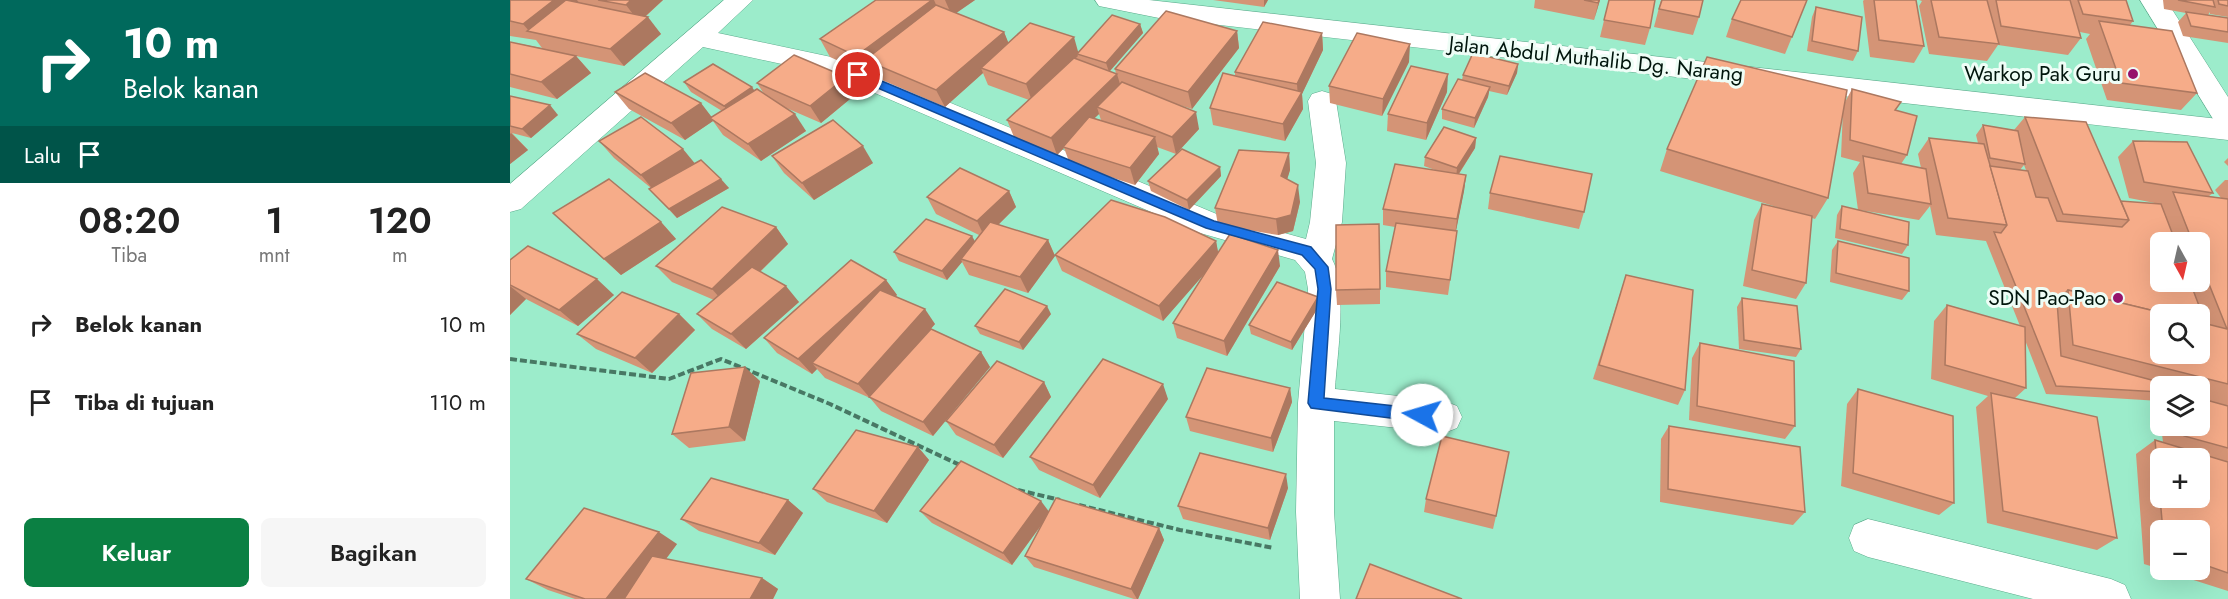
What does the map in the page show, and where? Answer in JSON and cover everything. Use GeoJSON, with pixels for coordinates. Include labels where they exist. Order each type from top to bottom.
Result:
{"type":"FeatureCollection","features":[{"type":"Feature","properties":{"kind":"street"},"geometry":{"type":"LineString","coordinates":[[510,201],[740,0]]}},
{"type":"Feature","properties":{"kind":"street","name":"Jalan Abdul Muthalib Dg. Narang"},"geometry":{"type":"LineString","coordinates":[[1108,0],[1159,10],[1269,23],[2228,130]]}},
{"type":"Feature","properties":{"kind":"street"},"geometry":{"type":"LineString","coordinates":[[2153,0],[2228,120]]}},
{"type":"Feature","properties":{"kind":"street"},"geometry":{"type":"LineString","coordinates":[[696,37],[840,67],[1211,225],[1306,251],[1316,260],[1321,267],[1324,289],[1316,403],[1316,512],[1320,599]]}},
{"type":"Feature","properties":{"kind":"street"},"geometry":{"type":"LineString","coordinates":[[1316,260],[1326,222],[1331,163],[1322,101]]}},
{"type":"Feature","properties":{"kind":"street"},"geometry":{"type":"LineString","coordinates":[[1316,403],[1444,417]]}},
{"type":"Feature","properties":{"kind":"street"},"geometry":{"type":"LineString","coordinates":[[1868,538],[2111,599]]}},
{"type":"Feature","properties":{"kind":"path"},"geometry":{"type":"LineString","coordinates":[[510,359],[669,379],[721,359],[830,404],[965,467]]}},
{"type":"Feature","properties":{"kind":"path"},"geometry":{"type":"LineString","coordinates":[[1006,487],[1064,501]]}},
{"type":"Feature","properties":{"kind":"path"},"geometry":{"type":"LineString","coordinates":[[1076,504],[1180,530],[1319,557]]}},
{"type":"Feature","properties":{"kind":"building"},"geometry":{"type":"Polygon","coordinates":[[[510,0],[554,0],[523,24],[510,21],[510,0]]]}},
{"type":"Feature","properties":{"kind":"building"},"geometry":{"type":"Polygon","coordinates":[[[566,0],[648,17],[610,49],[527,31],[566,0]]]}},
{"type":"Feature","properties":{"kind":"building"},"geometry":{"type":"Polygon","coordinates":[[[598,0],[631,0],[626,5],[598,0]]]}},
{"type":"Feature","properties":{"kind":"building"},"geometry":{"type":"Polygon","coordinates":[[[876,0],[932,0],[856,56],[820,39],[876,0]]]}},
{"type":"Feature","properties":{"kind":"building"},"geometry":{"type":"Polygon","coordinates":[[[1609,0],[1655,0],[1650,28],[1604,20],[1609,0]]]}},
{"type":"Feature","properties":{"kind":"building"},"geometry":{"type":"Polygon","coordinates":[[[1662,0],[1703,0],[1699,17],[1659,9],[1662,0]]]}},
{"type":"Feature","properties":{"kind":"building"},"geometry":{"type":"Polygon","coordinates":[[[1741,0],[1807,0],[1792,37],[1732,19],[1741,0]]]}},
{"type":"Feature","properties":{"kind":"building"},"geometry":{"type":"Polygon","coordinates":[[[1874,0],[1916,0],[1924,46],[1879,40],[1874,0]]]}},
{"type":"Feature","properties":{"kind":"building"},"geometry":{"type":"Polygon","coordinates":[[[1931,0],[1987,0],[1999,44],[1939,37],[1931,0]]]}},
{"type":"Feature","properties":{"kind":"building"},"geometry":{"type":"Polygon","coordinates":[[[1996,0],[2070,0],[2081,38],[2001,26],[1996,0]]]}},
{"type":"Feature","properties":{"kind":"building"},"geometry":{"type":"Polygon","coordinates":[[[2078,0],[2126,0],[2133,21],[2083,14],[2078,0]]]}},
{"type":"Feature","properties":{"kind":"building"},"geometry":{"type":"Polygon","coordinates":[[[2178,0],[2213,0],[2215,7],[2178,0]]]}},
{"type":"Feature","properties":{"kind":"building"},"geometry":{"type":"Polygon","coordinates":[[[2218,0],[2228,0],[2228,6],[2219,4],[2218,0]]]}},
{"type":"Feature","properties":{"kind":"building"},"geometry":{"type":"Polygon","coordinates":[[[936,5],[1004,32],[936,90],[865,60],[936,5]]]}},
{"type":"Feature","properties":{"kind":"building"},"geometry":{"type":"Polygon","coordinates":[[[1816,7],[1862,17],[1858,51],[1812,41],[1816,7]]]}},
{"type":"Feature","properties":{"kind":"building"},"geometry":{"type":"Polygon","coordinates":[[[1166,11],[1237,31],[1188,92],[1115,69],[1166,11]]]}},
{"type":"Feature","properties":{"kind":"building"},"geometry":{"type":"Polygon","coordinates":[[[2186,12],[2228,18],[2228,32],[2191,26],[2186,12]]]}},
{"type":"Feature","properties":{"kind":"building"},"geometry":{"type":"Polygon","coordinates":[[[1112,15],[1140,24],[1106,63],[1077,54],[1112,15]]]}},
{"type":"Feature","properties":{"kind":"building"},"geometry":{"type":"Polygon","coordinates":[[[2099,21],[2172,31],[2197,93],[2121,83],[2099,21]]]}},
{"type":"Feature","properties":{"kind":"building"},"geometry":{"type":"Polygon","coordinates":[[[1263,22],[1322,33],[1297,84],[1235,72],[1263,22]]]}},
{"type":"Feature","properties":{"kind":"building"},"geometry":{"type":"Polygon","coordinates":[[[1030,23],[1074,37],[1026,84],[981,68],[1030,23]]]}},
{"type":"Feature","properties":{"kind":"building"},"geometry":{"type":"Polygon","coordinates":[[[1357,33],[1410,44],[1383,99],[1329,86],[1357,33]]]}},
{"type":"Feature","properties":{"kind":"building"},"geometry":{"type":"Polygon","coordinates":[[[510,42],[576,56],[541,82],[510,74],[510,42]]]}},
{"type":"Feature","properties":{"kind":"building"},"geometry":{"type":"Polygon","coordinates":[[[1473,53],[1518,64],[1509,86],[1463,75],[1473,53]]]}},
{"type":"Feature","properties":{"kind":"building"},"geometry":{"type":"Polygon","coordinates":[[[794,55],[846,77],[810,106],[757,83],[794,55]]]}},
{"type":"Feature","properties":{"kind":"building"},"geometry":{"type":"Polygon","coordinates":[[[1707,57],[1847,90],[1828,198],[1667,149],[1707,57]]]}},
{"type":"Feature","properties":{"kind":"building"},"geometry":{"type":"Polygon","coordinates":[[[1074,58],[1117,74],[1051,138],[1007,120],[1074,58]]]}},
{"type":"Feature","properties":{"kind":"building"},"geometry":{"type":"Polygon","coordinates":[[[713,64],[752,87],[724,106],[684,82],[713,64]]]}},
{"type":"Feature","properties":{"kind":"building"},"geometry":{"type":"Polygon","coordinates":[[[1411,66],[1448,74],[1427,123],[1388,114],[1411,66]]]}},
{"type":"Feature","properties":{"kind":"building"},"geometry":{"type":"Polygon","coordinates":[[[645,73],[701,103],[671,123],[615,92],[645,73]]]}},
{"type":"Feature","properties":{"kind":"building"},"geometry":{"type":"Polygon","coordinates":[[[1223,73],[1302,92],[1283,124],[1210,108],[1223,73]]]}},
{"type":"Feature","properties":{"kind":"building"},"geometry":{"type":"Polygon","coordinates":[[[1458,79],[1490,87],[1475,118],[1442,109],[1458,79]]]}},
{"type":"Feature","properties":{"kind":"building"},"geometry":{"type":"Polygon","coordinates":[[[1122,82],[1196,112],[1172,137],[1097,107],[1122,82]]]}},
{"type":"Feature","properties":{"kind":"building"},"geometry":{"type":"Polygon","coordinates":[[[757,89],[795,114],[748,144],[710,118],[757,89]]]}},
{"type":"Feature","properties":{"kind":"building"},"geometry":{"type":"Polygon","coordinates":[[[1852,89],[1901,102],[1895,110],[1917,116],[1907,155],[1850,140],[1852,89]]]}},
{"type":"Feature","properties":{"kind":"building"},"geometry":{"type":"Polygon","coordinates":[[[510,96],[550,105],[522,129],[510,126],[510,96]]]}},
{"type":"Feature","properties":{"kind":"building"},"geometry":{"type":"Polygon","coordinates":[[[641,117],[683,149],[641,175],[599,141],[641,117]]]}},
{"type":"Feature","properties":{"kind":"building"},"geometry":{"type":"Polygon","coordinates":[[[1089,117],[1155,137],[1130,168],[1063,147],[1089,117]]]}},
{"type":"Feature","properties":{"kind":"building"},"geometry":{"type":"Polygon","coordinates":[[[2025,117],[2086,122],[2129,220],[2063,214],[2025,117]]]}},
{"type":"Feature","properties":{"kind":"building"},"geometry":{"type":"Polygon","coordinates":[[[833,120],[863,146],[802,183],[772,156],[833,120]]]}},
{"type":"Feature","properties":{"kind":"building"},"geometry":{"type":"Polygon","coordinates":[[[1983,125],[2018,131],[2025,164],[1990,158],[1983,125]]]}},
{"type":"Feature","properties":{"kind":"building"},"geometry":{"type":"Polygon","coordinates":[[[1444,127],[1476,138],[1457,168],[1425,157],[1444,127]]]}},
{"type":"Feature","properties":{"kind":"building"},"geometry":{"type":"Polygon","coordinates":[[[1929,138],[1984,144],[2007,225],[1948,218],[1929,138]]]}},
{"type":"Feature","properties":{"kind":"building"},"geometry":{"type":"Polygon","coordinates":[[[2133,141],[2187,142],[2213,193],[2144,182],[2133,141]]]}},
{"type":"Feature","properties":{"kind":"building"},"geometry":{"type":"Polygon","coordinates":[[[1182,149],[1220,167],[1187,200],[1148,181],[1182,149]]]}},
{"type":"Feature","properties":{"kind":"building"},"geometry":{"type":"Polygon","coordinates":[[[1239,150],[1289,153],[1281,176],[1298,185],[1291,215],[1276,219],[1215,208],[1239,150]]]}},
{"type":"Feature","properties":{"kind":"building"},"geometry":{"type":"Polygon","coordinates":[[[1500,156],[1592,174],[1584,212],[1490,193],[1500,156]]]}},
{"type":"Feature","properties":{"kind":"building"},"geometry":{"type":"Polygon","coordinates":[[[1863,156],[1926,169],[1931,204],[1868,193],[1863,156]]]}},
{"type":"Feature","properties":{"kind":"building"},"geometry":{"type":"Polygon","coordinates":[[[701,160],[721,179],[669,209],[649,189],[701,160]]]}},
{"type":"Feature","properties":{"kind":"building"},"geometry":{"type":"Polygon","coordinates":[[[1395,164],[1466,175],[1457,219],[1383,209],[1395,164]]]}},
{"type":"Feature","properties":{"kind":"building"},"geometry":{"type":"Polygon","coordinates":[[[1990,166],[2028,171],[2036,197],[2048,198],[2057,221],[2122,227],[2129,220],[2121,201],[2161,204],[2172,232],[2150,232],[2150,292],[2194,292],[2198,304],[2150,304],[2150,310],[2068,290],[2057,301],[2061,356],[2150,380],[2150,391],[2056,386],[1994,232],[2001,233],[2007,225],[1990,166]]]}},
{"type":"Feature","properties":{"kind":"building"},"geometry":{"type":"Polygon","coordinates":[[[960,168],[1009,191],[977,221],[927,197],[960,168]]]}},
{"type":"Feature","properties":{"kind":"building"},"geometry":{"type":"Polygon","coordinates":[[[609,179],[661,222],[604,259],[553,213],[609,179]]]}},
{"type":"Feature","properties":{"kind":"building"},"geometry":{"type":"Polygon","coordinates":[[[2173,192],[2228,199],[2228,384],[2210,379],[2210,376],[2196,376],[2073,345],[2068,290],[2150,310],[2150,364],[2210,364],[2210,325],[2227,329],[2210,286],[2210,232],[2189,232],[2173,192]]]}},
{"type":"Feature","properties":{"kind":"building"},"geometry":{"type":"Polygon","coordinates":[[[1111,200],[1165,217],[1216,241],[1159,306],[1055,255],[1111,200]]]}},
{"type":"Feature","properties":{"kind":"building"},"geometry":{"type":"Polygon","coordinates":[[[1762,204],[1812,216],[1806,283],[1752,270],[1762,204]]]}},
{"type":"Feature","properties":{"kind":"building"},"geometry":{"type":"Polygon","coordinates":[[[1842,206],[1909,222],[1908,245],[1840,229],[1842,206]]]}},
{"type":"Feature","properties":{"kind":"building"},"geometry":{"type":"Polygon","coordinates":[[[722,207],[776,227],[712,289],[656,266],[722,207]]]}},
{"type":"Feature","properties":{"kind":"building"},"geometry":{"type":"Polygon","coordinates":[[[926,219],[972,236],[942,271],[894,252],[926,219]]]}},
{"type":"Feature","properties":{"kind":"building"},"geometry":{"type":"Polygon","coordinates":[[[990,222],[1048,240],[1020,277],[961,259],[990,222]]]}},
{"type":"Feature","properties":{"kind":"building"},"geometry":{"type":"Polygon","coordinates":[[[1396,223],[1457,231],[1450,280],[1386,271],[1396,223]]]}},
{"type":"Feature","properties":{"kind":"building"},"geometry":{"type":"Polygon","coordinates":[[[1379,224],[1380,289],[1336,290],[1336,225],[1379,224]]]}},
{"type":"Feature","properties":{"kind":"building"},"geometry":{"type":"Polygon","coordinates":[[[1230,234],[1278,250],[1224,341],[1173,323],[1230,234]]]}},
{"type":"Feature","properties":{"kind":"building"},"geometry":{"type":"Polygon","coordinates":[[[1838,241],[1909,258],[1909,291],[1836,273],[1838,241]]]}},
{"type":"Feature","properties":{"kind":"building"},"geometry":{"type":"Polygon","coordinates":[[[528,246],[597,279],[559,310],[510,285],[510,260],[528,246]]]}},
{"type":"Feature","properties":{"kind":"building"},"geometry":{"type":"Polygon","coordinates":[[[851,260],[886,280],[798,359],[764,338],[851,260]]]}},
{"type":"Feature","properties":{"kind":"building"},"geometry":{"type":"Polygon","coordinates":[[[752,267],[786,286],[731,334],[697,314],[752,267]]]}},
{"type":"Feature","properties":{"kind":"building"},"geometry":{"type":"Polygon","coordinates":[[[1626,275],[1693,290],[1685,390],[1599,365],[1626,275]]]}},
{"type":"Feature","properties":{"kind":"building"},"geometry":{"type":"Polygon","coordinates":[[[1277,282],[1318,297],[1291,342],[1249,325],[1277,282]]]}},
{"type":"Feature","properties":{"kind":"building"},"geometry":{"type":"Polygon","coordinates":[[[1005,289],[1047,306],[1019,342],[975,326],[1005,289]]]}},
{"type":"Feature","properties":{"kind":"building"},"geometry":{"type":"Polygon","coordinates":[[[880,290],[925,309],[858,384],[812,363],[880,290]]]}},
{"type":"Feature","properties":{"kind":"building"},"geometry":{"type":"Polygon","coordinates":[[[622,292],[679,314],[635,358],[577,334],[622,292]]]}},
{"type":"Feature","properties":{"kind":"building"},"geometry":{"type":"Polygon","coordinates":[[[1742,298],[1797,306],[1801,349],[1744,340],[1742,298]]]}},
{"type":"Feature","properties":{"kind":"building"},"geometry":{"type":"Polygon","coordinates":[[[1947,305],[2025,327],[2026,388],[1945,365],[1947,305]]]}},
{"type":"Feature","properties":{"kind":"building"},"geometry":{"type":"Polygon","coordinates":[[[931,329],[981,352],[923,422],[869,397],[931,329]]]}},
{"type":"Feature","properties":{"kind":"building"},"geometry":{"type":"Polygon","coordinates":[[[1700,343],[1794,361],[1795,426],[1697,406],[1700,343]]]}},
{"type":"Feature","properties":{"kind":"building"},"geometry":{"type":"Polygon","coordinates":[[[1103,359],[1163,384],[1093,485],[1030,457],[1103,359]]]}},
{"type":"Feature","properties":{"kind":"building"},"geometry":{"type":"Polygon","coordinates":[[[997,361],[1044,382],[994,445],[946,421],[997,361]]]}},
{"type":"Feature","properties":{"kind":"building"},"geometry":{"type":"Polygon","coordinates":[[[745,367],[729,427],[672,434],[691,373],[745,367]]]}},
{"type":"Feature","properties":{"kind":"building"},"geometry":{"type":"Polygon","coordinates":[[[1207,368],[1290,388],[1271,438],[1186,417],[1207,368]]]}},
{"type":"Feature","properties":{"kind":"building"},"geometry":{"type":"Polygon","coordinates":[[[1858,389],[1953,416],[1954,503],[1853,473],[1858,389]]]}},
{"type":"Feature","properties":{"kind":"building"},"geometry":{"type":"Polygon","coordinates":[[[1991,393],[2097,417],[2117,538],[2003,511],[1991,393]]]}},
{"type":"Feature","properties":{"kind":"building"},"geometry":{"type":"Polygon","coordinates":[[[2210,401],[2228,406],[2228,448],[2184,436],[2210,436],[2210,401]]]}},
{"type":"Feature","properties":{"kind":"building"},"geometry":{"type":"Polygon","coordinates":[[[1669,426],[1800,447],[1805,512],[1668,489],[1669,426]]]}},
{"type":"Feature","properties":{"kind":"building"},"geometry":{"type":"Polygon","coordinates":[[[856,430],[918,447],[874,511],[813,489],[856,430]]]}},
{"type":"Feature","properties":{"kind":"building"},"geometry":{"type":"Polygon","coordinates":[[[1442,436],[1509,452],[1496,516],[1426,499],[1442,436]]]}},
{"type":"Feature","properties":{"kind":"building"},"geometry":{"type":"Polygon","coordinates":[[[2155,440],[2182,448],[2156,448],[2155,440]]]}},
{"type":"Feature","properties":{"kind":"building"},"geometry":{"type":"Polygon","coordinates":[[[1200,453],[1286,474],[1268,528],[1178,506],[1200,453]]]}},
{"type":"Feature","properties":{"kind":"building"},"geometry":{"type":"Polygon","coordinates":[[[2210,457],[2228,462],[2228,573],[2210,567],[2210,520],[2162,520],[2161,508],[2210,508],[2210,457]]]}},
{"type":"Feature","properties":{"kind":"building"},"geometry":{"type":"Polygon","coordinates":[[[961,461],[1041,501],[1003,553],[920,511],[961,461]]]}},
{"type":"Feature","properties":{"kind":"building"},"geometry":{"type":"Polygon","coordinates":[[[711,478],[788,500],[759,543],[681,519],[711,478]]]}},
{"type":"Feature","properties":{"kind":"building"},"geometry":{"type":"Polygon","coordinates":[[[1056,498],[1159,528],[1131,589],[1025,556],[1056,498]]]}},
{"type":"Feature","properties":{"kind":"building"},"geometry":{"type":"Polygon","coordinates":[[[584,508],[659,532],[606,599],[585,599],[526,579],[584,508]]]}},
{"type":"Feature","properties":{"kind":"building"},"geometry":{"type":"Polygon","coordinates":[[[652,556],[762,578],[750,599],[624,599],[652,556]]]}},
{"type":"Feature","properties":{"kind":"building"},"geometry":{"type":"Polygon","coordinates":[[[1370,564],[1462,599],[1356,599],[1370,564]]]}},
{"type":"Feature","properties":{"kind":"place","name":"Warkop Pak Guru"},"geometry":{"type":"Point","coordinates":[2133,74]}},
{"type":"Feature","properties":{"kind":"place","name":"SDN Pao-Pao"},"geometry":{"type":"Point","coordinates":[2118,298]}},
{"type":"Feature","properties":{"kind":"route"},"geometry":{"type":"LineString","coordinates":[[858,75],[1211,225],[1306,251],[1321,267],[1324,289],[1316,403],[1422,415]]}}]}
